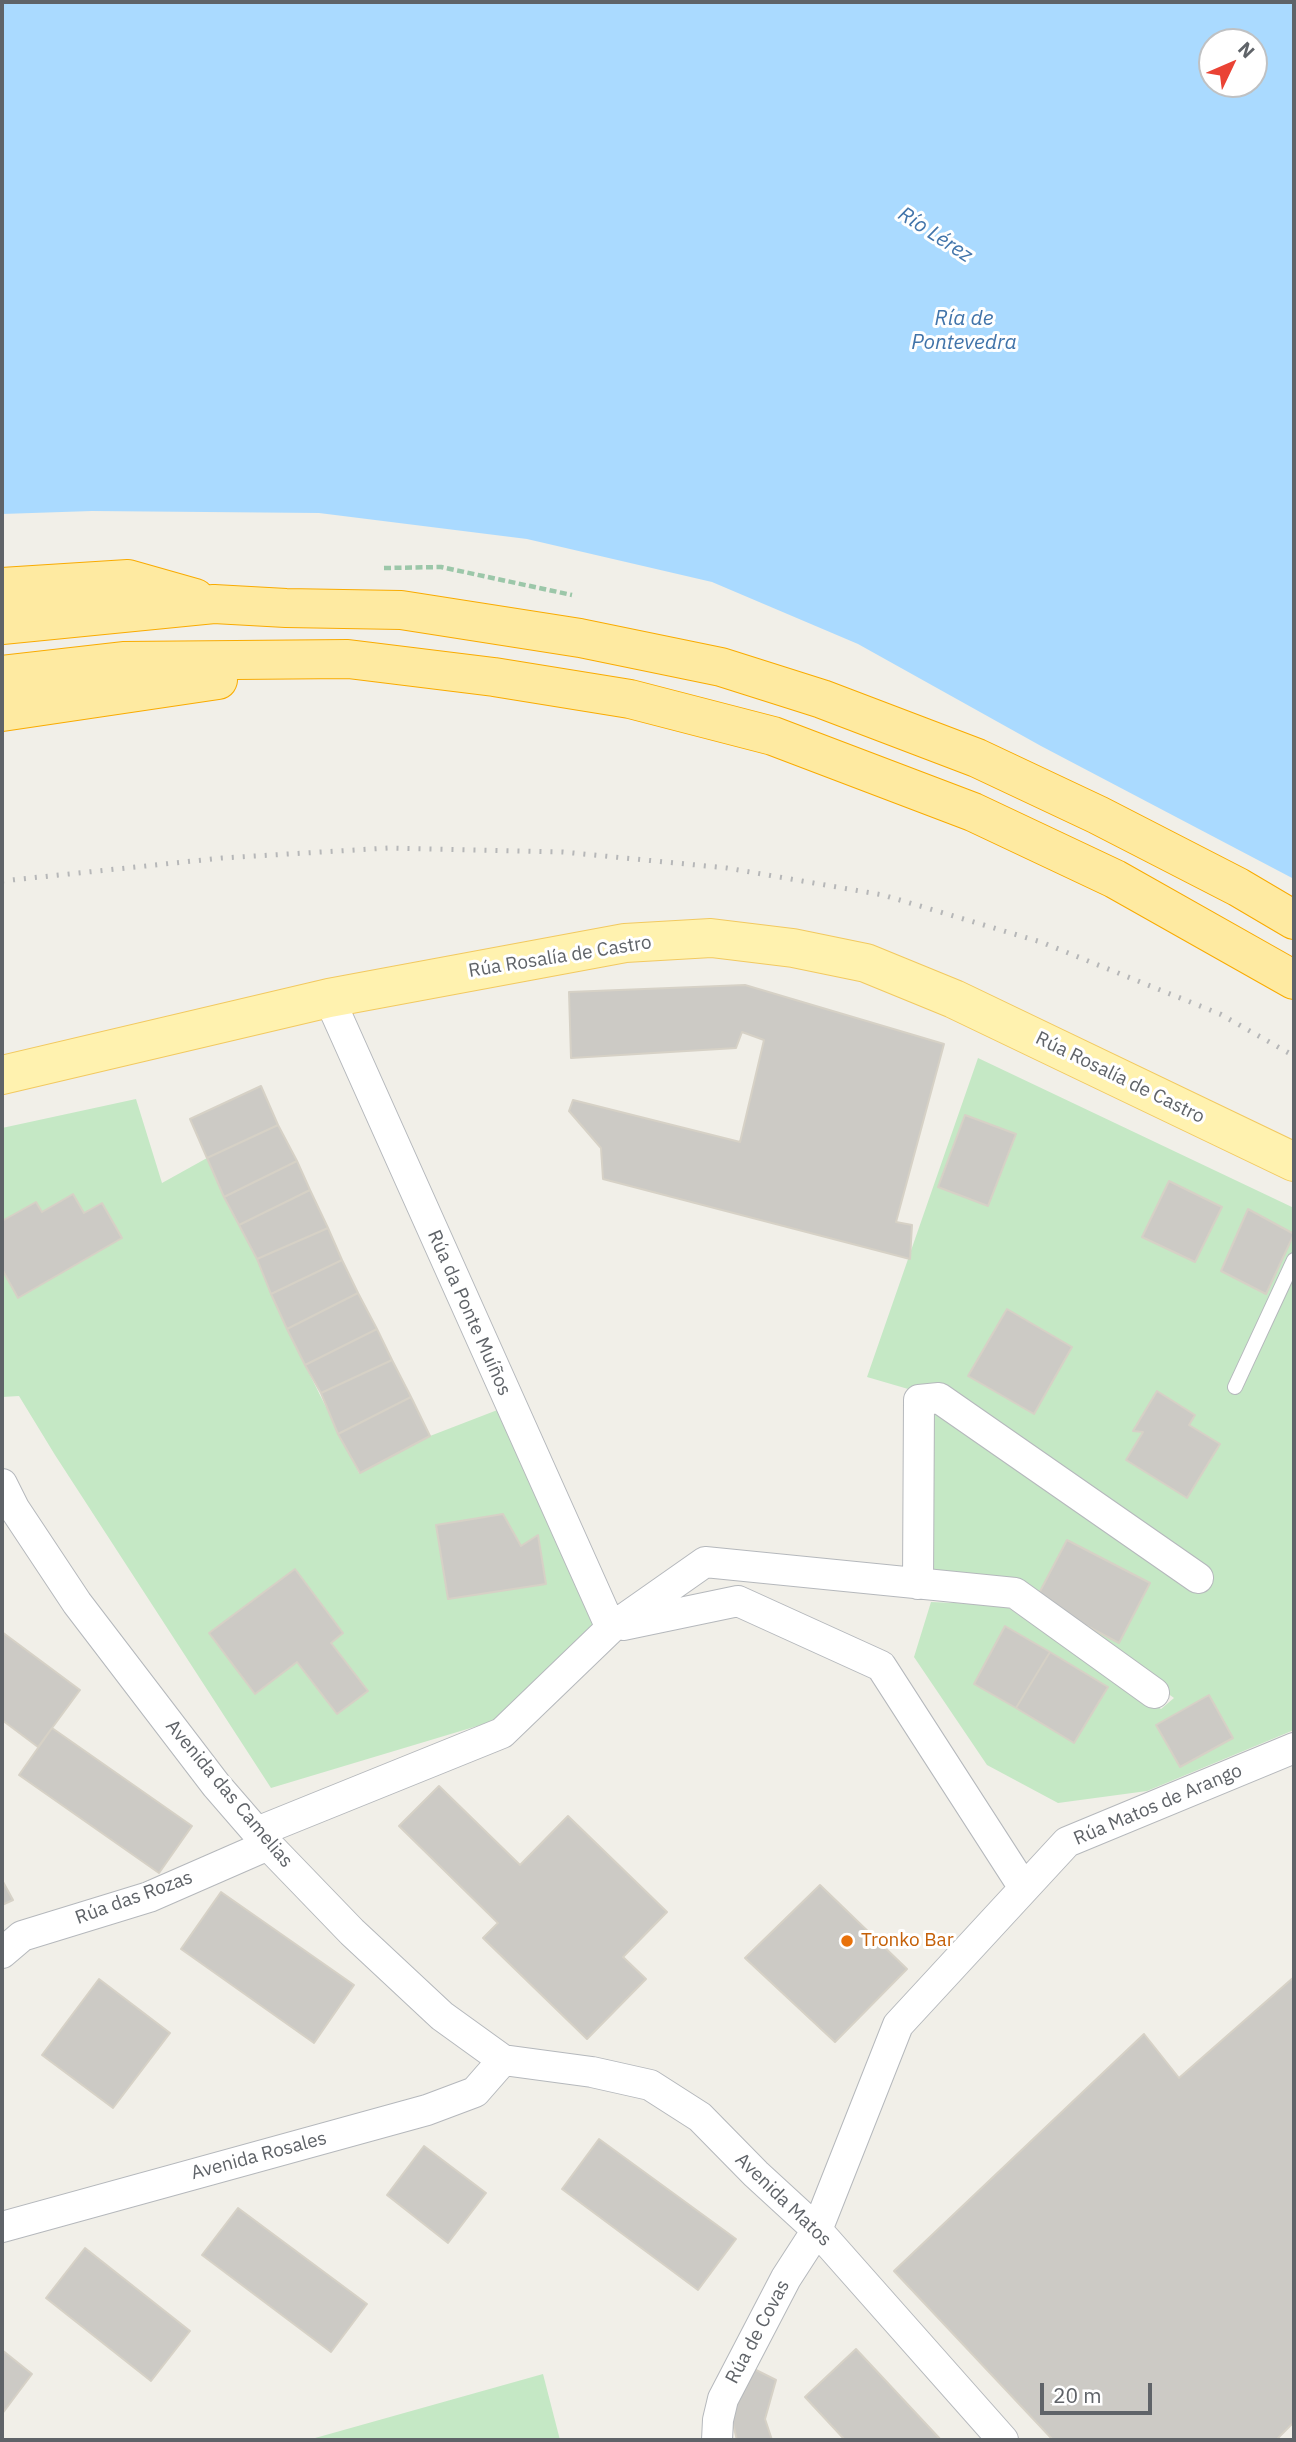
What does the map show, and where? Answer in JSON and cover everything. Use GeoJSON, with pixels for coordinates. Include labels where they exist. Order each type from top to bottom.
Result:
{"type":"FeatureCollection","features":[{"type":"Feature","properties":{"kind":"highway"},"geometry":{"type":"LineString","coordinates":[[2,587],[128,579],[214,604]]}},
{"type":"Feature","properties":{"kind":"highway"},"geometry":{"type":"LineString","coordinates":[[2,625],[214,604],[401,610],[580,638],[721,667],[822,699],[977,758],[1098,815],[1238,887],[1294,920]]}},
{"type":"Feature","properties":{"kind":"highway"},"geometry":{"type":"LineString","coordinates":[[2,674],[123,661],[348,659],[494,677],[630,699],[773,736],[973,812],[1115,879],[1294,980]]}},
{"type":"Feature","properties":{"kind":"highway"},"geometry":{"type":"LineString","coordinates":[[2,712],[348,659]]}},
{"type":"Feature","properties":{"kind":"main road","name":"Rúa Rosalía de Castro"},"geometry":{"type":"LineString","coordinates":[[2,1075],[329,998],[625,943],[711,938],[793,948],[866,963],[954,999],[1294,1162]]}},
{"type":"Feature","properties":{"kind":"street","name":"Rúa da Ponte Muíños"},"geometry":{"type":"LineString","coordinates":[[329,998],[611,1628]]}},
{"type":"Feature","properties":{"kind":"street"},"geometry":{"type":"LineString","coordinates":[[918,1584],[919,1400],[939,1398],[1198,1578]]}},
{"type":"Feature","properties":{"kind":"street","name":"Avenida das Camelias"},"geometry":{"type":"LineString","coordinates":[[2,1484],[14,1508],[77,1603],[216,1785],[262,1839],[352,1932],[442,2016],[503,2060]]}},
{"type":"Feature","properties":{"kind":"street"},"geometry":{"type":"LineString","coordinates":[[262,1839],[502,1733],[611,1628],[705,1562],[1015,1593],[1154,1693]]}},
{"type":"Feature","properties":{"kind":"street"},"geometry":{"type":"LineString","coordinates":[[611,1628],[738,1601],[881,1665],[1024,1888]]}},
{"type":"Feature","properties":{"kind":"street","name":"Rúa Matos de Arango"},"geometry":{"type":"LineString","coordinates":[[817,2230],[898,2025],[1067,1842],[1294,1748]]}},
{"type":"Feature","properties":{"kind":"street","name":"Rúa das Rozas"},"geometry":{"type":"LineString","coordinates":[[2,1953],[22,1936],[149,1897],[262,1839]]}},
{"type":"Feature","properties":{"kind":"street","name":"Avenida Rosales"},"geometry":{"type":"LineString","coordinates":[[2,2227],[427,2110],[475,2092],[503,2060]]}},
{"type":"Feature","properties":{"kind":"street","name":"Avenida Matos"},"geometry":{"type":"LineString","coordinates":[[503,2060],[593,2073],[650,2085],[700,2117],[817,2230],[1003,2440]]}},
{"type":"Feature","properties":{"kind":"street","name":"Rúa de Covas"},"geometry":{"type":"LineString","coordinates":[[717,2440],[723,2399],[786,2278],[817,2230]]}},
{"type":"Feature","properties":{"kind":"lane"},"geometry":{"type":"LineString","coordinates":[[1235,1387],[1294,1260]]}},
{"type":"Feature","properties":{"kind":"green space"},"geometry":{"type":"Polygon","coordinates":[[[978,1058],[1294,1208],[1294,1730],[1147,1791],[1058,1803],[987,1765],[914,1657],[931,1602],[1004,1605],[1161,1709],[1174,1698],[1018,1585],[928,1576],[927,1411],[939,1398],[867,1377],[978,1058]]]}},
{"type":"Feature","properties":{"kind":"green space"},"geometry":{"type":"Polygon","coordinates":[[[136,1099],[162,1183],[207,1158],[257,1259],[287,1329],[359,1473],[430,1436],[500,1409],[598,1626],[494,1721],[271,1788],[19,1396],[2,1397],[2,1128],[136,1099]]]}},
{"type":"Feature","properties":{"kind":"green space"},"geometry":{"type":"Polygon","coordinates":[[[543,2374],[560,2440],[308,2440],[543,2374]]]}},
{"type":"Feature","properties":{"kind":"water","name":"Ría de Pontevedra"},"geometry":{"type":"Polygon","coordinates":[[[2,2],[1294,2],[1294,879],[1041,746],[858,644],[712,582],[527,539],[319,513],[92,511],[2,514],[2,2]]]}},
{"type":"Feature","properties":{"kind":"building"},"geometry":{"type":"Polygon","coordinates":[[[745,985],[944,1044],[896,1222],[912,1225],[910,1259],[603,1179],[601,1148],[569,1111],[573,1100],[740,1142],[764,1040],[742,1032],[736,1048],[571,1058],[569,992],[745,985]]]}},
{"type":"Feature","properties":{"kind":"building"},"geometry":{"type":"Polygon","coordinates":[[[261,1086],[278,1125],[207,1158],[190,1119],[261,1086]]]}},
{"type":"Feature","properties":{"kind":"building"},"geometry":{"type":"Polygon","coordinates":[[[965,1115],[1016,1134],[988,1206],[938,1187],[965,1115]]]}},
{"type":"Feature","properties":{"kind":"building"},"geometry":{"type":"Polygon","coordinates":[[[278,1125],[297,1161],[224,1197],[207,1158],[278,1125]]]}},
{"type":"Feature","properties":{"kind":"building"},"geometry":{"type":"Polygon","coordinates":[[[297,1161],[310,1190],[239,1225],[224,1197],[297,1161]]]}},
{"type":"Feature","properties":{"kind":"building"},"geometry":{"type":"Polygon","coordinates":[[[1169,1181],[1222,1207],[1195,1262],[1142,1237],[1169,1181]]]}},
{"type":"Feature","properties":{"kind":"building"},"geometry":{"type":"Polygon","coordinates":[[[310,1190],[328,1228],[257,1259],[239,1225],[310,1190]]]}},
{"type":"Feature","properties":{"kind":"building"},"geometry":{"type":"Polygon","coordinates":[[[73,1194],[84,1213],[102,1203],[122,1238],[18,1298],[2,1269],[2,1221],[36,1202],[42,1212],[73,1194]]]}},
{"type":"Feature","properties":{"kind":"building"},"geometry":{"type":"Polygon","coordinates":[[[1248,1209],[1294,1234],[1266,1294],[1221,1271],[1248,1209]]]}},
{"type":"Feature","properties":{"kind":"building"},"geometry":{"type":"Polygon","coordinates":[[[328,1228],[342,1260],[271,1294],[257,1259],[328,1228]]]}},
{"type":"Feature","properties":{"kind":"building"},"geometry":{"type":"Polygon","coordinates":[[[342,1260],[358,1293],[287,1329],[271,1294],[342,1260]]]}},
{"type":"Feature","properties":{"kind":"building"},"geometry":{"type":"Polygon","coordinates":[[[358,1293],[377,1329],[305,1365],[287,1329],[358,1293]]]}},
{"type":"Feature","properties":{"kind":"building"},"geometry":{"type":"Polygon","coordinates":[[[1007,1309],[1072,1347],[1034,1414],[968,1376],[1007,1309]]]}},
{"type":"Feature","properties":{"kind":"building"},"geometry":{"type":"Polygon","coordinates":[[[377,1329],[392,1360],[321,1393],[305,1365],[377,1329]]]}},
{"type":"Feature","properties":{"kind":"building"},"geometry":{"type":"Polygon","coordinates":[[[392,1360],[411,1397],[338,1434],[321,1393],[392,1360]]]}},
{"type":"Feature","properties":{"kind":"building"},"geometry":{"type":"Polygon","coordinates":[[[1157,1391],[1195,1415],[1189,1425],[1220,1444],[1187,1498],[1126,1460],[1143,1432],[1133,1431],[1157,1391]]]}},
{"type":"Feature","properties":{"kind":"building"},"geometry":{"type":"Polygon","coordinates":[[[411,1397],[430,1436],[360,1473],[338,1434],[411,1397]]]}},
{"type":"Feature","properties":{"kind":"building"},"geometry":{"type":"Polygon","coordinates":[[[503,1514],[521,1546],[538,1535],[546,1584],[448,1599],[436,1525],[503,1514]]]}},
{"type":"Feature","properties":{"kind":"building"},"geometry":{"type":"Polygon","coordinates":[[[1067,1540],[1150,1583],[1119,1643],[1036,1599],[1067,1540]]]}},
{"type":"Feature","properties":{"kind":"building"},"geometry":{"type":"Polygon","coordinates":[[[295,1569],[343,1633],[331,1643],[368,1691],[337,1714],[297,1662],[255,1694],[209,1633],[295,1569]]]}},
{"type":"Feature","properties":{"kind":"building"},"geometry":{"type":"Polygon","coordinates":[[[1005,1626],[1050,1652],[1016,1708],[974,1684],[1005,1626]]]}},
{"type":"Feature","properties":{"kind":"building"},"geometry":{"type":"Polygon","coordinates":[[[2,1632],[80,1690],[38,1747],[2,1720],[2,1632]]]}},
{"type":"Feature","properties":{"kind":"building"},"geometry":{"type":"Polygon","coordinates":[[[1050,1652],[1108,1687],[1074,1743],[1016,1708],[1050,1652]]]}},
{"type":"Feature","properties":{"kind":"building"},"geometry":{"type":"Polygon","coordinates":[[[1209,1695],[1233,1738],[1180,1767],[1156,1725],[1209,1695]]]}},
{"type":"Feature","properties":{"kind":"building"},"geometry":{"type":"Polygon","coordinates":[[[52,1728],[192,1826],[159,1873],[19,1775],[52,1728]]]}},
{"type":"Feature","properties":{"kind":"building"},"geometry":{"type":"Polygon","coordinates":[[[439,1786],[520,1865],[568,1816],[667,1912],[623,1957],[646,1979],[587,2039],[483,1938],[498,1923],[399,1826],[439,1786]]]}},
{"type":"Feature","properties":{"kind":"building"},"geometry":{"type":"Polygon","coordinates":[[[2,1880],[13,1900],[2,1905],[2,1880]]]}},
{"type":"Feature","properties":{"kind":"building"},"geometry":{"type":"Polygon","coordinates":[[[820,1885],[907,1969],[835,2042],[745,1958],[820,1885]]]}},
{"type":"Feature","properties":{"kind":"building"},"geometry":{"type":"Polygon","coordinates":[[[221,1892],[354,1985],[314,2043],[181,1949],[221,1892]]]}},
{"type":"Feature","properties":{"kind":"building"},"geometry":{"type":"Polygon","coordinates":[[[1294,1977],[1294,2422],[1276,2440],[1053,2440],[894,2271],[1144,2034],[1179,2078],[1294,1977]]]}},
{"type":"Feature","properties":{"kind":"building"},"geometry":{"type":"Polygon","coordinates":[[[99,1979],[170,2033],[113,2108],[42,2055],[99,1979]]]}},
{"type":"Feature","properties":{"kind":"building"},"geometry":{"type":"Polygon","coordinates":[[[599,2139],[736,2239],[698,2290],[562,2189],[599,2139]]]}},
{"type":"Feature","properties":{"kind":"building"},"geometry":{"type":"Polygon","coordinates":[[[424,2146],[486,2193],[448,2243],[387,2195],[424,2146]]]}},
{"type":"Feature","properties":{"kind":"building"},"geometry":{"type":"Polygon","coordinates":[[[238,2208],[367,2304],[331,2352],[202,2255],[238,2208]]]}},
{"type":"Feature","properties":{"kind":"building"},"geometry":{"type":"Polygon","coordinates":[[[85,2248],[190,2331],[151,2381],[46,2298],[85,2248]]]}},
{"type":"Feature","properties":{"kind":"building"},"geometry":{"type":"Polygon","coordinates":[[[856,2349],[941,2440],[845,2440],[805,2397],[856,2349]]]}},
{"type":"Feature","properties":{"kind":"building"},"geometry":{"type":"Polygon","coordinates":[[[2,2350],[32,2374],[2,2414],[2,2350]]]}},
{"type":"Feature","properties":{"kind":"building"},"geometry":{"type":"Polygon","coordinates":[[[750,2367],[776,2380],[765,2419],[772,2440],[737,2440],[730,2412],[750,2367]]]}},
{"type":"Feature","properties":{"kind":"railway"},"geometry":{"type":"LineString","coordinates":[[2,881],[222,858],[388,848],[563,852],[727,868],[883,895],[1041,942],[1220,1014],[1294,1056]]}},
{"type":"Feature","properties":{"kind":"place","name":"Tronko Bar"},"geometry":{"type":"Point","coordinates":[847,1941]}},
{"type":"Feature","properties":{"kind":"water label","name":"Río Lérez"},"geometry":{"type":"Point","coordinates":[935,235]}}]}
